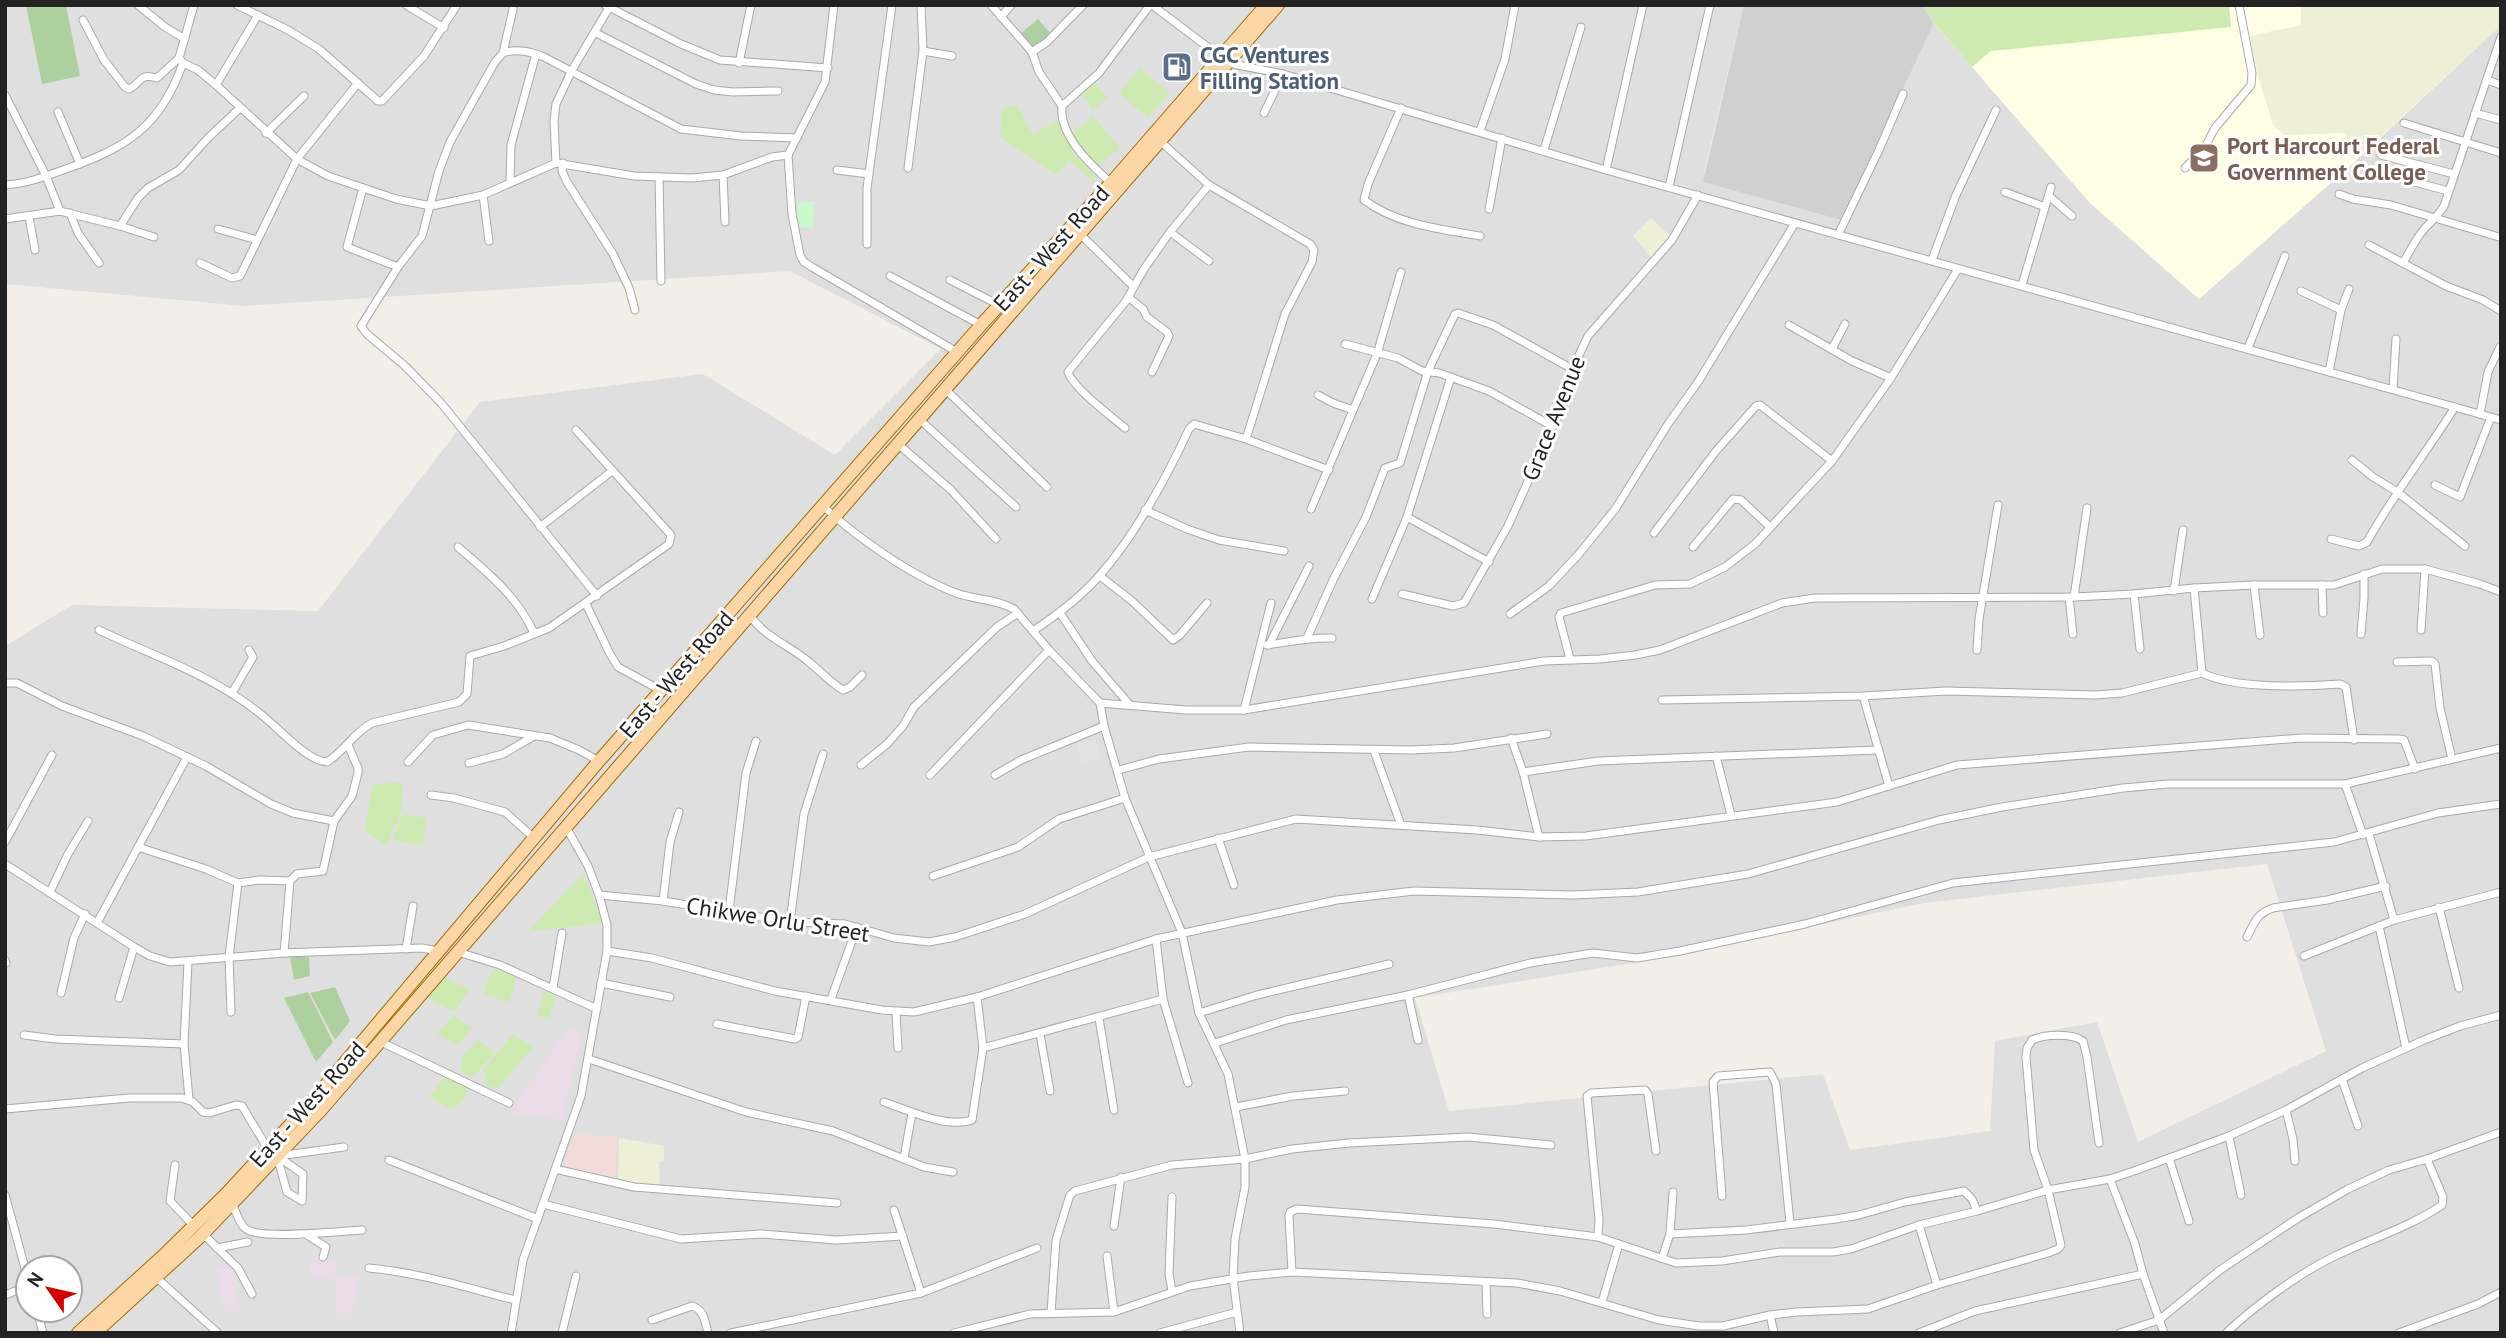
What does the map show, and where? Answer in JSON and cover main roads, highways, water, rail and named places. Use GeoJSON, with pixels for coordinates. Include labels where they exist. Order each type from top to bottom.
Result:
{"type":"FeatureCollection","features":[{"type":"Feature","properties":{"kind":"main road","name":"East - West Road"},"geometry":{"type":"LineString","coordinates":[[102,1331],[157,1278],[198,1230],[381,1042],[749,614],[1161,142],[1266,5]]}},
{"type":"Feature","properties":{"kind":"main road","name":"East - West Road"},"geometry":{"type":"LineString","coordinates":[[78,1333],[198,1230],[233,1205],[314,1100],[599,761],[981,325],[1278,5]]}},
{"type":"Feature","properties":{"kind":"place","name":"CGC Ventures Filling Station"},"geometry":{"type":"Point","coordinates":[1177,67]}},
{"type":"Feature","properties":{"kind":"place","name":"Port Harcourt Federal Government College"},"geometry":{"type":"Point","coordinates":[2204,158]}}]}
